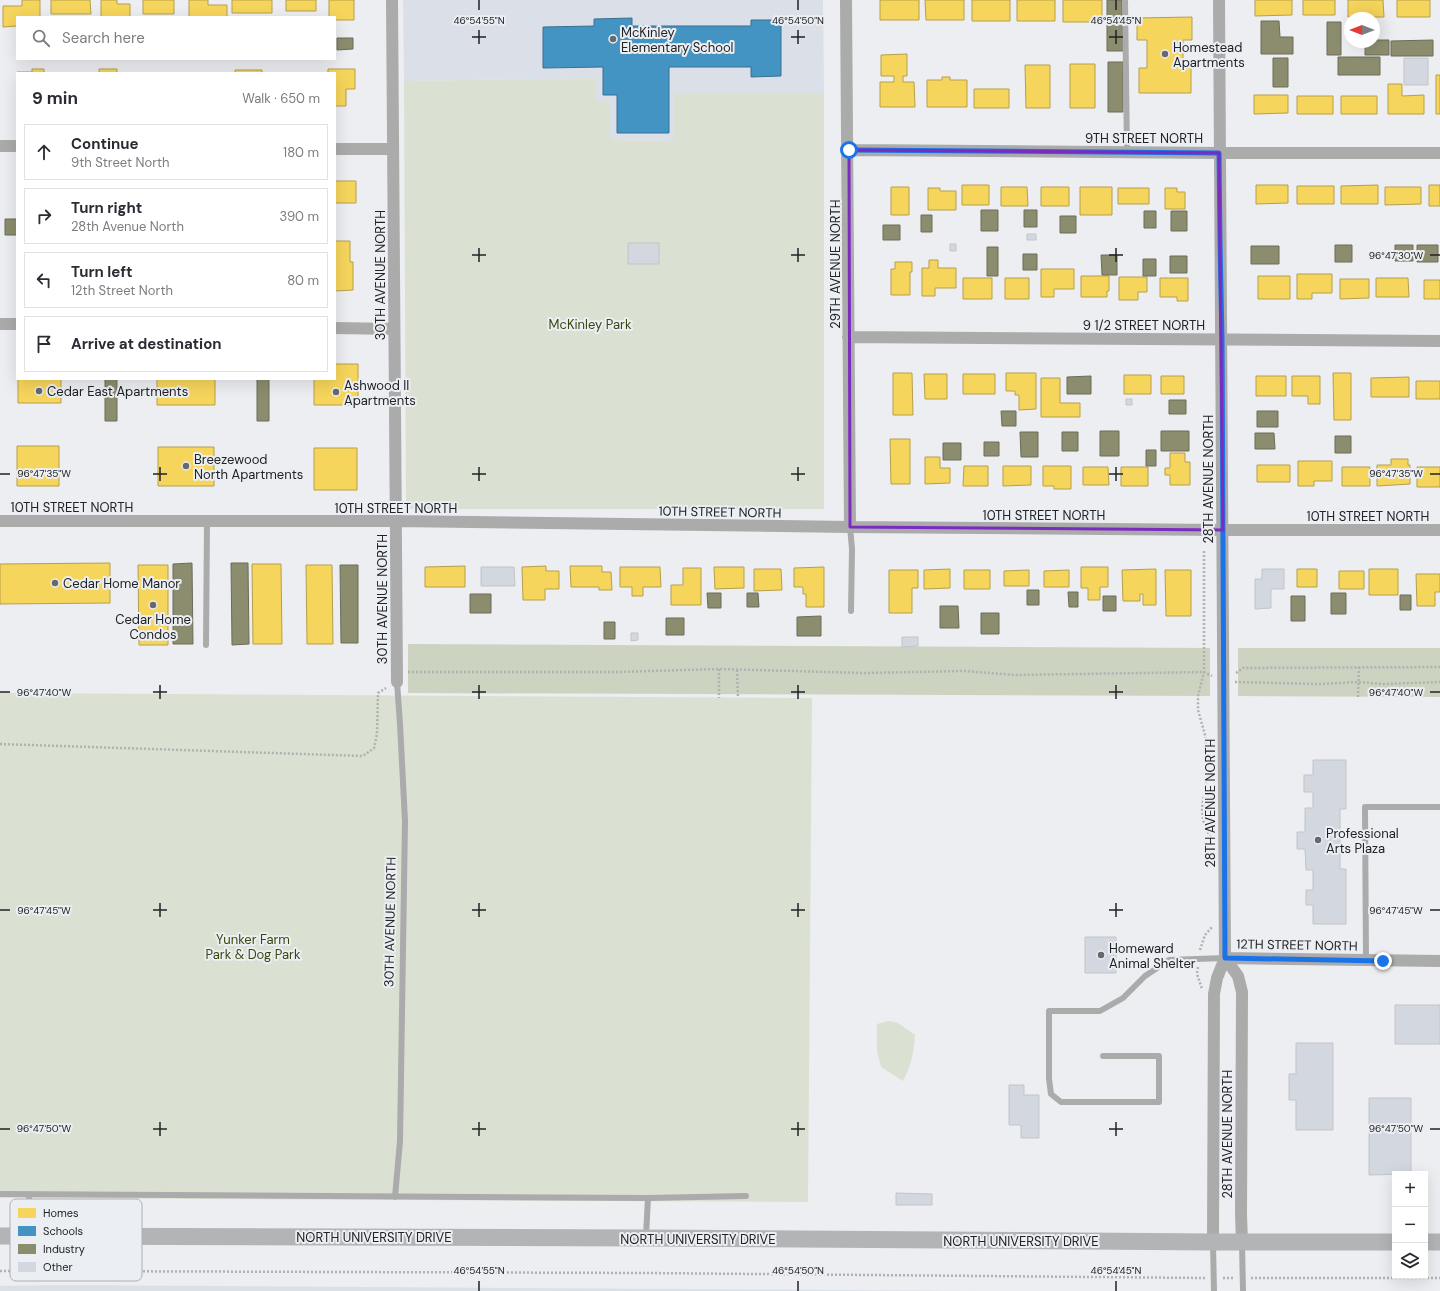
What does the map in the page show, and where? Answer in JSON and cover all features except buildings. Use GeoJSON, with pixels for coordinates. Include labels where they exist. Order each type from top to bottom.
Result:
{"type":"FeatureCollection","features":[{"type":"Feature","properties":{"kind":"main road","name":"NORTH UNIVERSITY DRIVE"},"geometry":{"type":"LineString","coordinates":[[142,1236],[1392,1242]]}},
{"type":"Feature","properties":{"kind":"main road"},"geometry":{"type":"LineString","coordinates":[[1428,1242],[1440,1242]]}},
{"type":"Feature","properties":{"kind":"street","name":"30TH AVENUE NORTH"},"geometry":{"type":"LineString","coordinates":[[392,0],[397,682]]}},
{"type":"Feature","properties":{"kind":"street","name":"29TH AVENUE NORTH"},"geometry":{"type":"LineString","coordinates":[[846,0],[849,150],[848,337],[850,527]]}},
{"type":"Feature","properties":{"kind":"street","name":"28TH AVENUE NORTH"},"geometry":{"type":"LineString","coordinates":[[1213,1242],[1214,994],[1217,978],[1225,958],[1219,0]]}},
{"type":"Feature","properties":{"kind":"street"},"geometry":{"type":"LineString","coordinates":[[0,146],[16,146]]}},
{"type":"Feature","properties":{"kind":"street"},"geometry":{"type":"LineString","coordinates":[[336,149],[393,149]]}},
{"type":"Feature","properties":{"kind":"street","name":"9TH STREET NORTH"},"geometry":{"type":"LineString","coordinates":[[849,150],[1440,153]]}},
{"type":"Feature","properties":{"kind":"street"},"geometry":{"type":"LineString","coordinates":[[0,324],[16,324]]}},
{"type":"Feature","properties":{"kind":"street"},"geometry":{"type":"LineString","coordinates":[[336,328],[394,328]]}},
{"type":"Feature","properties":{"kind":"street","name":"9 1/2 STREET NORTH"},"geometry":{"type":"LineString","coordinates":[[848,337],[1440,341]]}},
{"type":"Feature","properties":{"kind":"street","name":"10TH STREET NORTH"},"geometry":{"type":"LineString","coordinates":[[0,521],[396,521],[850,527],[1440,530]]}},
{"type":"Feature","properties":{"kind":"street","name":"28TH AVENUE NORTH"},"geometry":{"type":"LineString","coordinates":[[1225,958],[1238,976],[1242,992],[1242,1242]]}},
{"type":"Feature","properties":{"kind":"street","name":"12TH STREET NORTH"},"geometry":{"type":"LineString","coordinates":[[1225,958],[1440,961]]}},
{"type":"Feature","properties":{"kind":"lane"},"geometry":{"type":"LineString","coordinates":[[1125,0],[1127,152]]}},
{"type":"Feature","properties":{"kind":"lane"},"geometry":{"type":"LineString","coordinates":[[206,645],[207,521]]}},
{"type":"Feature","properties":{"kind":"lane"},"geometry":{"type":"LineString","coordinates":[[850,527],[852,549],[851,611]]}},
{"type":"Feature","properties":{"kind":"lane","name":"30TH AVENUE NORTH"},"geometry":{"type":"LineString","coordinates":[[395,1197],[400,1141],[405,821],[397,682]]}},
{"type":"Feature","properties":{"kind":"lane"},"geometry":{"type":"LineString","coordinates":[[1366,960],[1365,807],[1440,807]]}},
{"type":"Feature","properties":{"kind":"lane"},"geometry":{"type":"LineString","coordinates":[[1103,1056],[1159,1056],[1159,1102],[1061,1102],[1051,1094],[1050,1011],[1100,1011],[1123,998],[1145,976],[1169,960],[1225,958]]}},
{"type":"Feature","properties":{"kind":"lane"},"geometry":{"type":"LineString","coordinates":[[0,1194],[648,1198],[746,1196]]}},
{"type":"Feature","properties":{"kind":"lane"},"geometry":{"type":"LineString","coordinates":[[29,1194],[29,1199]]}},
{"type":"Feature","properties":{"kind":"lane"},"geometry":{"type":"LineString","coordinates":[[646,1238],[648,1198]]}},
{"type":"Feature","properties":{"kind":"lane","name":"28TH AVENUE NORTH"},"geometry":{"type":"LineString","coordinates":[[1213,1242],[1214,1291]]}},
{"type":"Feature","properties":{"kind":"lane","name":"28TH AVENUE NORTH"},"geometry":{"type":"LineString","coordinates":[[1242,1242],[1243,1291]]}},
{"type":"Feature","properties":{"kind":"path"},"geometry":{"type":"LineString","coordinates":[[1204,551],[1204,672],[1198,696],[1198,710],[1205,736],[1207,756],[1207,776],[1202,808],[1203,820],[1207,831],[1215,844]]}},
{"type":"Feature","properties":{"kind":"path"},"geometry":{"type":"LineString","coordinates":[[1358,697],[1359,666]]}},
{"type":"Feature","properties":{"kind":"path"},"geometry":{"type":"LineString","coordinates":[[1223,682],[1243,668],[1359,666],[1440,667]]}},
{"type":"Feature","properties":{"kind":"path"},"geometry":{"type":"LineString","coordinates":[[719,669],[719,698]]}},
{"type":"Feature","properties":{"kind":"path"},"geometry":{"type":"LineString","coordinates":[[0,744],[363,756],[374,748],[377,734],[378,693],[397,682],[408,672],[618,672],[719,669],[864,673],[964,671],[1015,675],[1204,672],[1223,682],[1320,684],[1358,682],[1384,684],[1440,682]]}},
{"type":"Feature","properties":{"kind":"path"},"geometry":{"type":"LineString","coordinates":[[737,670],[738,698]]}},
{"type":"Feature","properties":{"kind":"path"},"geometry":{"type":"LineString","coordinates":[[1202,990],[1197,974],[1200,945],[1205,935],[1213,926]]}},
{"type":"Feature","properties":{"kind":"path"},"geometry":{"type":"LineString","coordinates":[[142,1271],[1440,1278]]}},
{"type":"Feature","properties":{"kind":"highlighted area"},"geometry":{"type":"Polygon","coordinates":[[[849,150],[1219,153],[1223,530],[850,527],[849,150]]]}},
{"type":"Feature","properties":{"kind":"shaded area","name":"McKinley Elementary School"},"geometry":{"type":"Polygon","coordinates":[[[403,0],[823,0],[824,94],[674,94],[674,141],[610,140],[610,102],[596,102],[596,78],[404,81],[403,0]]]}},
{"type":"Feature","properties":{"kind":"shaded area"},"geometry":{"type":"Polygon","coordinates":[[[60,1285],[976,1291],[0,1291],[0,1286],[60,1285]]]}},
{"type":"Feature","properties":{"kind":"green space","name":"McKinley Park"},"geometry":{"type":"Polygon","coordinates":[[[596,78],[596,101],[610,102],[610,140],[674,141],[673,94],[824,94],[824,509],[406,509],[404,81],[596,78]]]}},
{"type":"Feature","properties":{"kind":"green space"},"geometry":{"type":"Polygon","coordinates":[[[408,644],[1210,648],[1210,696],[408,693],[408,644]]]}},
{"type":"Feature","properties":{"kind":"green space"},"geometry":{"type":"Polygon","coordinates":[[[1238,648],[1440,648],[1440,697],[1238,696],[1238,648]]]}},
{"type":"Feature","properties":{"kind":"green space","name":"Yunker Farm Park & Dog Park"},"geometry":{"type":"Polygon","coordinates":[[[0,693],[812,698],[808,1202],[0,1198],[0,693]]]}},
{"type":"Feature","properties":{"kind":"green space"},"geometry":{"type":"Polygon","coordinates":[[[889,1021],[898,1023],[915,1035],[912,1059],[903,1081],[881,1067],[877,1051],[877,1024],[889,1021]]]}},
{"type":"Feature","properties":{"kind":"place","name":"McKinley Elementary School"},"geometry":{"type":"Point","coordinates":[613,39]}},
{"type":"Feature","properties":{"kind":"place","name":"Homestead Apartments"},"geometry":{"type":"Point","coordinates":[1165,54]}},
{"type":"Feature","properties":{"kind":"place","name":"Cedar East Apartments"},"geometry":{"type":"Point","coordinates":[39,391]}},
{"type":"Feature","properties":{"kind":"place","name":"Ashwood II Apartments"},"geometry":{"type":"Point","coordinates":[336,392]}},
{"type":"Feature","properties":{"kind":"place","name":"Breezewood North Apartments"},"geometry":{"type":"Point","coordinates":[186,466]}},
{"type":"Feature","properties":{"kind":"place","name":"Cedar Home Manor"},"geometry":{"type":"Point","coordinates":[55,583]}},
{"type":"Feature","properties":{"kind":"place","name":"Cedar Home Condos"},"geometry":{"type":"Point","coordinates":[153,605]}},
{"type":"Feature","properties":{"kind":"place","name":"Professional Arts Plaza"},"geometry":{"type":"Point","coordinates":[1318,840]}},
{"type":"Feature","properties":{"kind":"place","name":"Homeward Animal Shelter"},"geometry":{"type":"Point","coordinates":[1101,955]}},
{"type":"Feature","properties":{"kind":"route"},"geometry":{"type":"LineString","coordinates":[[849,150],[1219,153],[1222,340],[1225,958],[1383,961]]}}]}
